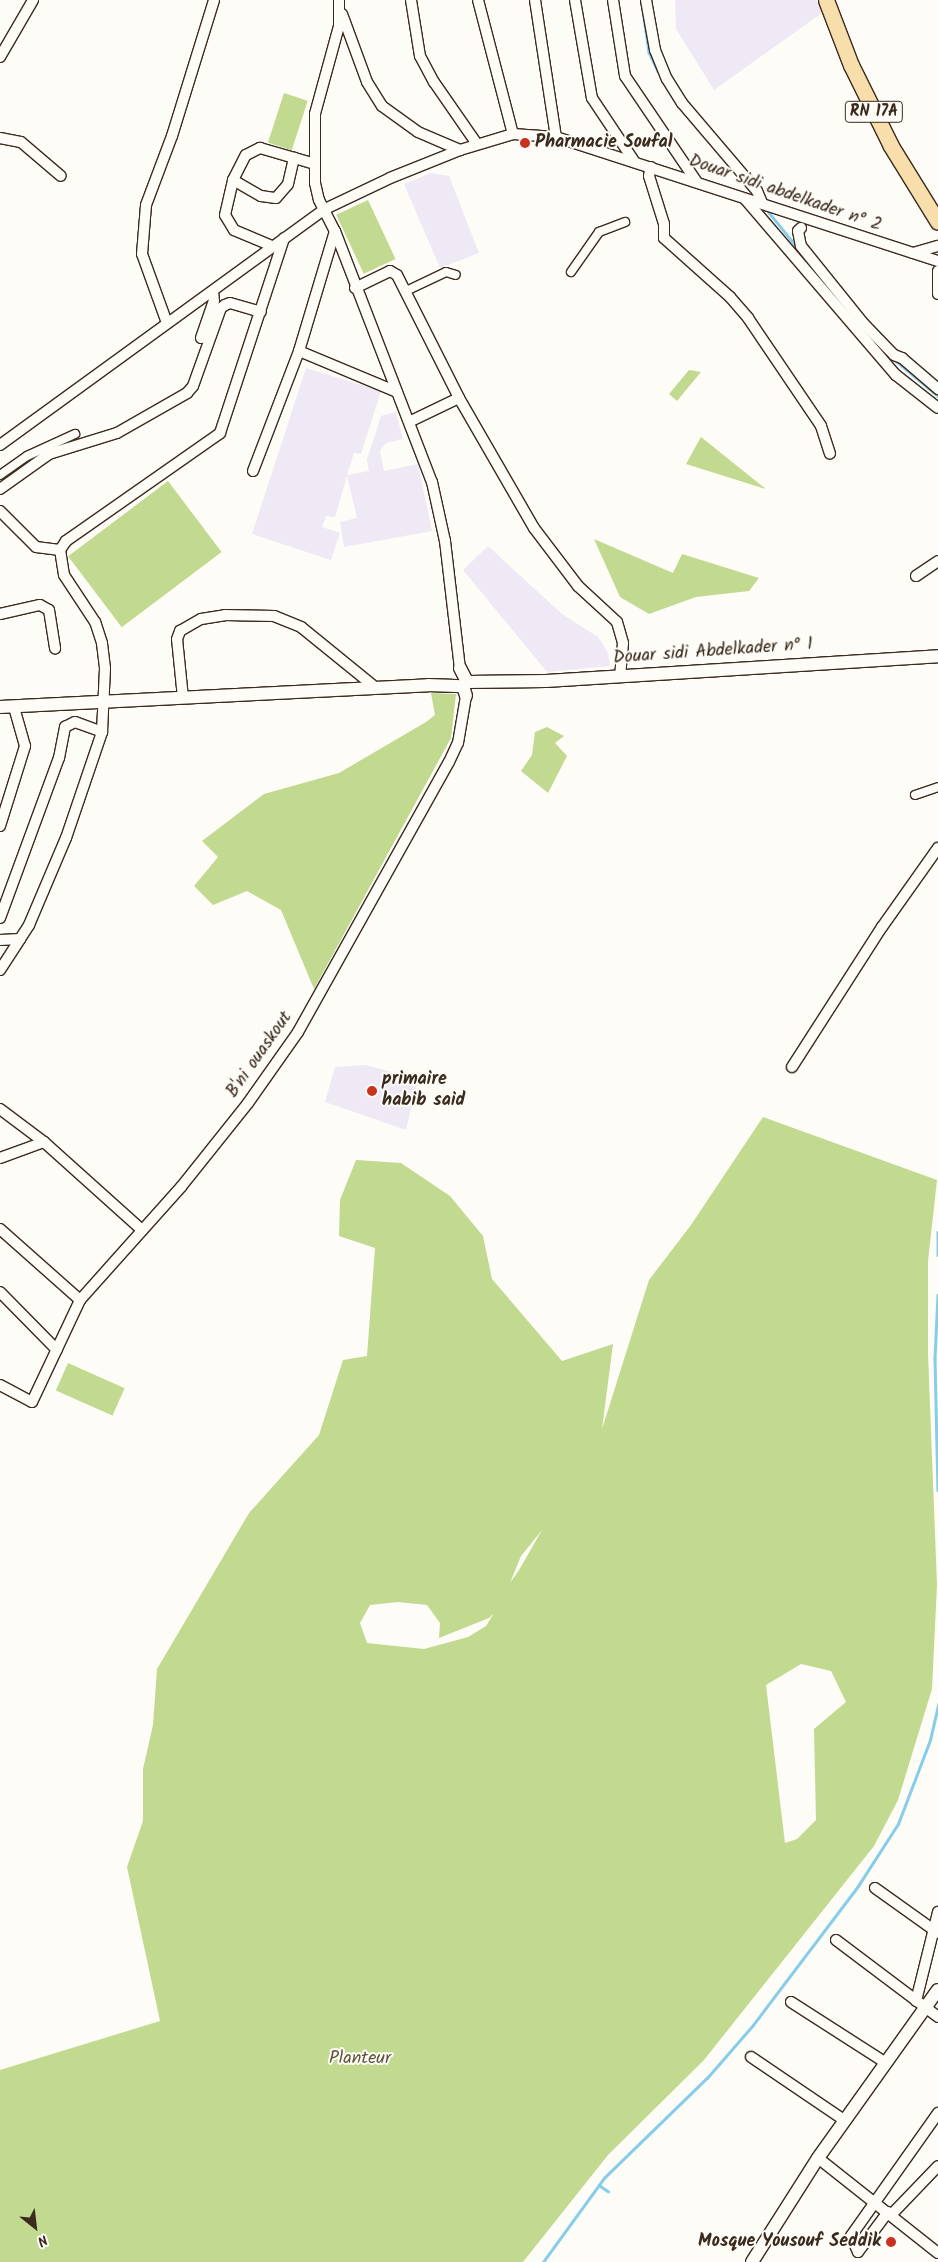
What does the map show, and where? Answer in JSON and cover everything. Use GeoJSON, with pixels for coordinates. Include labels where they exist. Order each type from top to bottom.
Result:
{"type":"FeatureCollection","features":[{"type":"Feature","properties":{"kind":"main road","name":"RN 17A"},"geometry":{"type":"LineString","coordinates":[[826,0],[851,66],[879,122],[937,219]]}},
{"type":"Feature","properties":{"kind":"street"},"geometry":{"type":"LineString","coordinates":[[0,56],[33,0]]}},
{"type":"Feature","properties":{"kind":"street"},"geometry":{"type":"LineString","coordinates":[[167,323],[142,254],[144,215],[214,0]]}},
{"type":"Feature","properties":{"kind":"street"},"geometry":{"type":"LineString","coordinates":[[339,0],[341,12],[366,82],[382,106],[418,132],[460,150]]}},
{"type":"Feature","properties":{"kind":"street"},"geometry":{"type":"LineString","coordinates":[[411,0],[420,56],[434,82],[477,144]]}},
{"type":"Feature","properties":{"kind":"street"},"geometry":{"type":"LineString","coordinates":[[535,0],[556,136]]}},
{"type":"Feature","properties":{"kind":"street"},"geometry":{"type":"LineString","coordinates":[[575,0],[592,98],[634,161]]}},
{"type":"Feature","properties":{"kind":"street"},"geometry":{"type":"LineString","coordinates":[[613,0],[625,76],[696,181]]}},
{"type":"Feature","properties":{"kind":"street"},"geometry":{"type":"LineString","coordinates":[[646,0],[655,50],[667,79],[682,103],[757,191],[762,203]]}},
{"type":"Feature","properties":{"kind":"street"},"geometry":{"type":"LineString","coordinates":[[476,1],[514,134]]}},
{"type":"Feature","properties":{"kind":"street"},"geometry":{"type":"LineString","coordinates":[[341,12],[315,114],[315,183],[324,210],[335,231],[355,288],[397,392],[411,421],[432,482],[445,541],[460,668],[465,687]]}},
{"type":"Feature","properties":{"kind":"street","name":"Douar sidi abdelkader n° 2"},"geometry":{"type":"LineString","coordinates":[[0,445],[324,210],[390,178],[460,150],[514,134],[556,136],[762,203],[909,254],[938,261]]}},
{"type":"Feature","properties":{"kind":"street"},"geometry":{"type":"LineString","coordinates":[[0,138],[21,142],[60,176]]}},
{"type":"Feature","properties":{"kind":"street"},"geometry":{"type":"LineString","coordinates":[[272,246],[234,230],[227,223],[225,215],[233,180],[246,155],[253,149],[260,148],[315,164]]}},
{"type":"Feature","properties":{"kind":"street"},"geometry":{"type":"LineString","coordinates":[[233,180],[261,196],[276,198],[288,184],[294,158]]}},
{"type":"Feature","properties":{"kind":"street"},"geometry":{"type":"LineString","coordinates":[[651,167],[648,176],[664,224],[664,238],[730,297],[748,318],[821,426],[830,454]]}},
{"type":"Feature","properties":{"kind":"street"},"geometry":{"type":"LineString","coordinates":[[744,198],[896,375],[938,408]]}},
{"type":"Feature","properties":{"kind":"street"},"geometry":{"type":"LineString","coordinates":[[571,272],[599,232],[624,222]]}},
{"type":"Feature","properties":{"kind":"street"},"geometry":{"type":"LineString","coordinates":[[801,228],[798,231],[801,246],[864,324],[894,355],[902,358],[938,388]]}},
{"type":"Feature","properties":{"kind":"street"},"geometry":{"type":"LineString","coordinates":[[253,471],[299,351],[335,231]]}},
{"type":"Feature","properties":{"kind":"street"},"geometry":{"type":"LineString","coordinates":[[0,970],[29,925],[66,838],[102,732],[105,700],[102,643],[94,622],[64,574],[60,550],[66,540],[220,433],[284,238]]}},
{"type":"Feature","properties":{"kind":"street"},"geometry":{"type":"LineString","coordinates":[[909,254],[938,246]]}},
{"type":"Feature","properties":{"kind":"street"},"geometry":{"type":"LineString","coordinates":[[355,288],[390,271],[394,272],[406,291],[459,398],[534,528],[578,586],[617,622],[623,643],[620,675]]}},
{"type":"Feature","properties":{"kind":"street"},"geometry":{"type":"LineString","coordinates":[[938,271],[938,294]]}},
{"type":"Feature","properties":{"kind":"street"},"geometry":{"type":"LineString","coordinates":[[406,291],[446,272],[456,275]]}},
{"type":"Feature","properties":{"kind":"street"},"geometry":{"type":"LineString","coordinates":[[201,338],[214,301],[213,291]]}},
{"type":"Feature","properties":{"kind":"street"},"geometry":{"type":"LineString","coordinates":[[0,489],[49,454],[117,433],[187,393],[193,386],[221,308],[225,305],[230,303],[261,312]]}},
{"type":"Feature","properties":{"kind":"street"},"geometry":{"type":"LineString","coordinates":[[299,351],[397,392]]}},
{"type":"Feature","properties":{"kind":"street"},"geometry":{"type":"LineString","coordinates":[[411,421],[459,398]]}},
{"type":"Feature","properties":{"kind":"street"},"geometry":{"type":"LineString","coordinates":[[0,475],[27,456],[75,434]]}},
{"type":"Feature","properties":{"kind":"street"},"geometry":{"type":"LineString","coordinates":[[0,511],[36,547],[60,550]]}},
{"type":"Feature","properties":{"kind":"street"},"geometry":{"type":"LineString","coordinates":[[916,576],[938,561]]}},
{"type":"Feature","properties":{"kind":"street"},"geometry":{"type":"LineString","coordinates":[[0,614],[40,604],[49,610],[54,649]]}},
{"type":"Feature","properties":{"kind":"street"},"geometry":{"type":"LineString","coordinates":[[183,698],[177,639],[180,631],[201,619],[225,615],[274,616],[301,627],[376,688]]}},
{"type":"Feature","properties":{"kind":"street","name":"Douar sidi Abdelkader n° 1"},"geometry":{"type":"LineString","coordinates":[[0,707],[105,700],[183,698],[436,685],[465,687],[490,681],[938,656]]}},
{"type":"Feature","properties":{"kind":"street","name":"B'ni ouaskout"},"geometry":{"type":"LineString","coordinates":[[0,1386],[32,1402],[80,1300],[142,1230],[248,1103],[302,1025],[449,762],[458,743],[465,687]]}},
{"type":"Feature","properties":{"kind":"street"},"geometry":{"type":"LineString","coordinates":[[0,826],[25,746],[14,707]]}},
{"type":"Feature","properties":{"kind":"street"},"geometry":{"type":"LineString","coordinates":[[0,918],[59,758],[65,727],[76,722],[102,732]]}},
{"type":"Feature","properties":{"kind":"street"},"geometry":{"type":"LineString","coordinates":[[915,795],[938,787]]}},
{"type":"Feature","properties":{"kind":"street"},"geometry":{"type":"LineString","coordinates":[[792,1067],[882,927],[938,848]]}},
{"type":"Feature","properties":{"kind":"street"},"geometry":{"type":"LineString","coordinates":[[0,940],[20,939]]}},
{"type":"Feature","properties":{"kind":"street"},"geometry":{"type":"LineString","coordinates":[[0,1109],[44,1142],[142,1230]]}},
{"type":"Feature","properties":{"kind":"street"},"geometry":{"type":"LineString","coordinates":[[0,1158],[44,1142]]}},
{"type":"Feature","properties":{"kind":"street"},"geometry":{"type":"LineString","coordinates":[[0,1229],[80,1300]]}},
{"type":"Feature","properties":{"kind":"street"},"geometry":{"type":"LineString","coordinates":[[0,1292],[57,1350]]}},
{"type":"Feature","properties":{"kind":"street"},"geometry":{"type":"LineString","coordinates":[[875,1888],[936,1931]]}},
{"type":"Feature","properties":{"kind":"street"},"geometry":{"type":"LineString","coordinates":[[921,2005],[938,1912]]}},
{"type":"Feature","properties":{"kind":"street"},"geometry":{"type":"LineString","coordinates":[[836,1940],[938,2017]]}},
{"type":"Feature","properties":{"kind":"street"},"geometry":{"type":"LineString","coordinates":[[752,2262],[818,2158],[886,2063],[921,2005],[938,1990]]}},
{"type":"Feature","properties":{"kind":"street"},"geometry":{"type":"LineString","coordinates":[[792,2002],[886,2063]]}},
{"type":"Feature","properties":{"kind":"street"},"geometry":{"type":"LineString","coordinates":[[751,2057],[844,2120]]}},
{"type":"Feature","properties":{"kind":"street"},"geometry":{"type":"LineString","coordinates":[[859,2257],[851,2236],[938,2113]]}},
{"type":"Feature","properties":{"kind":"street"},"geometry":{"type":"LineString","coordinates":[[818,2158],[875,2201],[938,2253]]}},
{"type":"Feature","properties":{"kind":"street"},"geometry":{"type":"LineString","coordinates":[[859,2257],[890,2213],[938,2166]]}},
{"type":"Feature","properties":{"kind":"shaded area"},"geometry":{"type":"Polygon","coordinates":[[[675,0],[817,0],[822,13],[714,90],[676,29],[675,0]]]}},
{"type":"Feature","properties":{"kind":"shaded area"},"geometry":{"type":"Polygon","coordinates":[[[431,173],[449,176],[479,253],[440,268],[404,184],[431,173]]]}},
{"type":"Feature","properties":{"kind":"shaded area"},"geometry":{"type":"Polygon","coordinates":[[[306,368],[381,391],[361,454],[354,453],[347,475],[369,471],[367,460],[381,416],[396,412],[403,439],[386,443],[380,451],[384,471],[418,464],[432,531],[344,547],[340,522],[357,518],[347,476],[335,517],[326,516],[322,527],[340,533],[331,560],[252,534],[306,368]]]}},
{"type":"Feature","properties":{"kind":"shaded area"},"geometry":{"type":"Polygon","coordinates":[[[488,546],[562,614],[598,637],[608,653],[610,666],[547,672],[463,570],[488,546]]]}},
{"type":"Feature","properties":{"kind":"shaded area","name":"primaire habib said"},"geometry":{"type":"Polygon","coordinates":[[[366,1065],[418,1079],[406,1130],[325,1102],[335,1067],[366,1065]]]}},
{"type":"Feature","properties":{"kind":"green space"},"geometry":{"type":"Polygon","coordinates":[[[284,93],[308,101],[292,150],[268,142],[284,93]]]}},
{"type":"Feature","properties":{"kind":"green space"},"geometry":{"type":"Polygon","coordinates":[[[368,200],[395,259],[364,274],[336,215],[368,200]]]}},
{"type":"Feature","properties":{"kind":"green space"},"geometry":{"type":"Polygon","coordinates":[[[689,370],[701,372],[677,401],[669,394],[689,370]]]}},
{"type":"Feature","properties":{"kind":"green space"},"geometry":{"type":"Polygon","coordinates":[[[701,437],[766,489],[686,464],[701,437]]]}},
{"type":"Feature","properties":{"kind":"green space"},"geometry":{"type":"Polygon","coordinates":[[[168,481],[222,552],[122,627],[68,556],[168,481]]]}},
{"type":"Feature","properties":{"kind":"green space"},"geometry":{"type":"Polygon","coordinates":[[[594,539],[673,573],[682,554],[759,578],[749,591],[696,597],[649,614],[620,597],[594,539]]]}},
{"type":"Feature","properties":{"kind":"green space"},"geometry":{"type":"Polygon","coordinates":[[[431,693],[456,694],[451,738],[314,989],[281,910],[247,891],[213,905],[194,886],[218,857],[202,841],[264,794],[339,773],[426,722],[435,715],[431,693]]]}},
{"type":"Feature","properties":{"kind":"green space"},"geometry":{"type":"Polygon","coordinates":[[[547,727],[564,736],[555,743],[567,756],[548,793],[521,771],[532,755],[535,732],[547,727]]]}},
{"type":"Feature","properties":{"kind":"green space","name":"Planteur"},"geometry":{"type":"Polygon","coordinates":[[[763,1117],[937,1180],[928,1261],[928,1354],[937,1585],[932,1689],[898,1800],[874,1846],[704,2060],[608,2155],[523,2262],[0,2262],[0,2070],[160,2021],[127,1867],[143,1821],[143,1769],[153,1725],[157,1669],[249,1513],[319,1435],[343,1360],[367,1356],[375,1248],[339,1236],[340,1200],[356,1160],[401,1163],[450,1196],[483,1236],[492,1279],[562,1361],[613,1344],[602,1429],[649,1280],[691,1225],[763,1117]],[[542,1530],[521,1556],[510,1583],[519,1570],[542,1530]],[[398,1602],[370,1605],[360,1623],[367,1643],[424,1649],[468,1637],[486,1626],[494,1613],[489,1618],[439,1638],[440,1623],[427,1605],[398,1602]],[[801,1664],[766,1685],[785,1843],[797,1839],[816,1820],[814,1729],[846,1702],[831,1671],[801,1664]]]}},
{"type":"Feature","properties":{"kind":"green space"},"geometry":{"type":"Polygon","coordinates":[[[68,1363],[125,1388],[112,1416],[56,1390],[68,1363]]]}},
{"type":"Feature","properties":{"kind":"waterway"},"geometry":{"type":"LineString","coordinates":[[642,4],[649,52],[658,71]]}},
{"type":"Feature","properties":{"kind":"waterway"},"geometry":{"type":"LineString","coordinates":[[767,210],[797,247]]}},
{"type":"Feature","properties":{"kind":"waterway"},"geometry":{"type":"LineString","coordinates":[[895,360],[938,396]]}},
{"type":"Feature","properties":{"kind":"waterway"},"geometry":{"type":"LineString","coordinates":[[938,1232],[938,1255]]}},
{"type":"Feature","properties":{"kind":"waterway"},"geometry":{"type":"LineString","coordinates":[[938,1295],[935,1359],[938,1490]]}},
{"type":"Feature","properties":{"kind":"waterway"},"geometry":{"type":"LineString","coordinates":[[543,2262],[604,2178],[707,2078],[753,2025],[858,1886],[898,1824],[930,1740],[938,1705]]}},
{"type":"Feature","properties":{"kind":"waterway"},"geometry":{"type":"LineString","coordinates":[[599,2185],[608,2191]]}},
{"type":"Feature","properties":{"kind":"place","name":"Pharmacie Soufal"},"geometry":{"type":"Point","coordinates":[525,143]}},
{"type":"Feature","properties":{"kind":"place","name":"primaire habib said"},"geometry":{"type":"Point","coordinates":[372,1091]}},
{"type":"Feature","properties":{"kind":"place","name":"Mosque Yousouf Seddik"},"geometry":{"type":"Point","coordinates":[891,2242]}}]}
